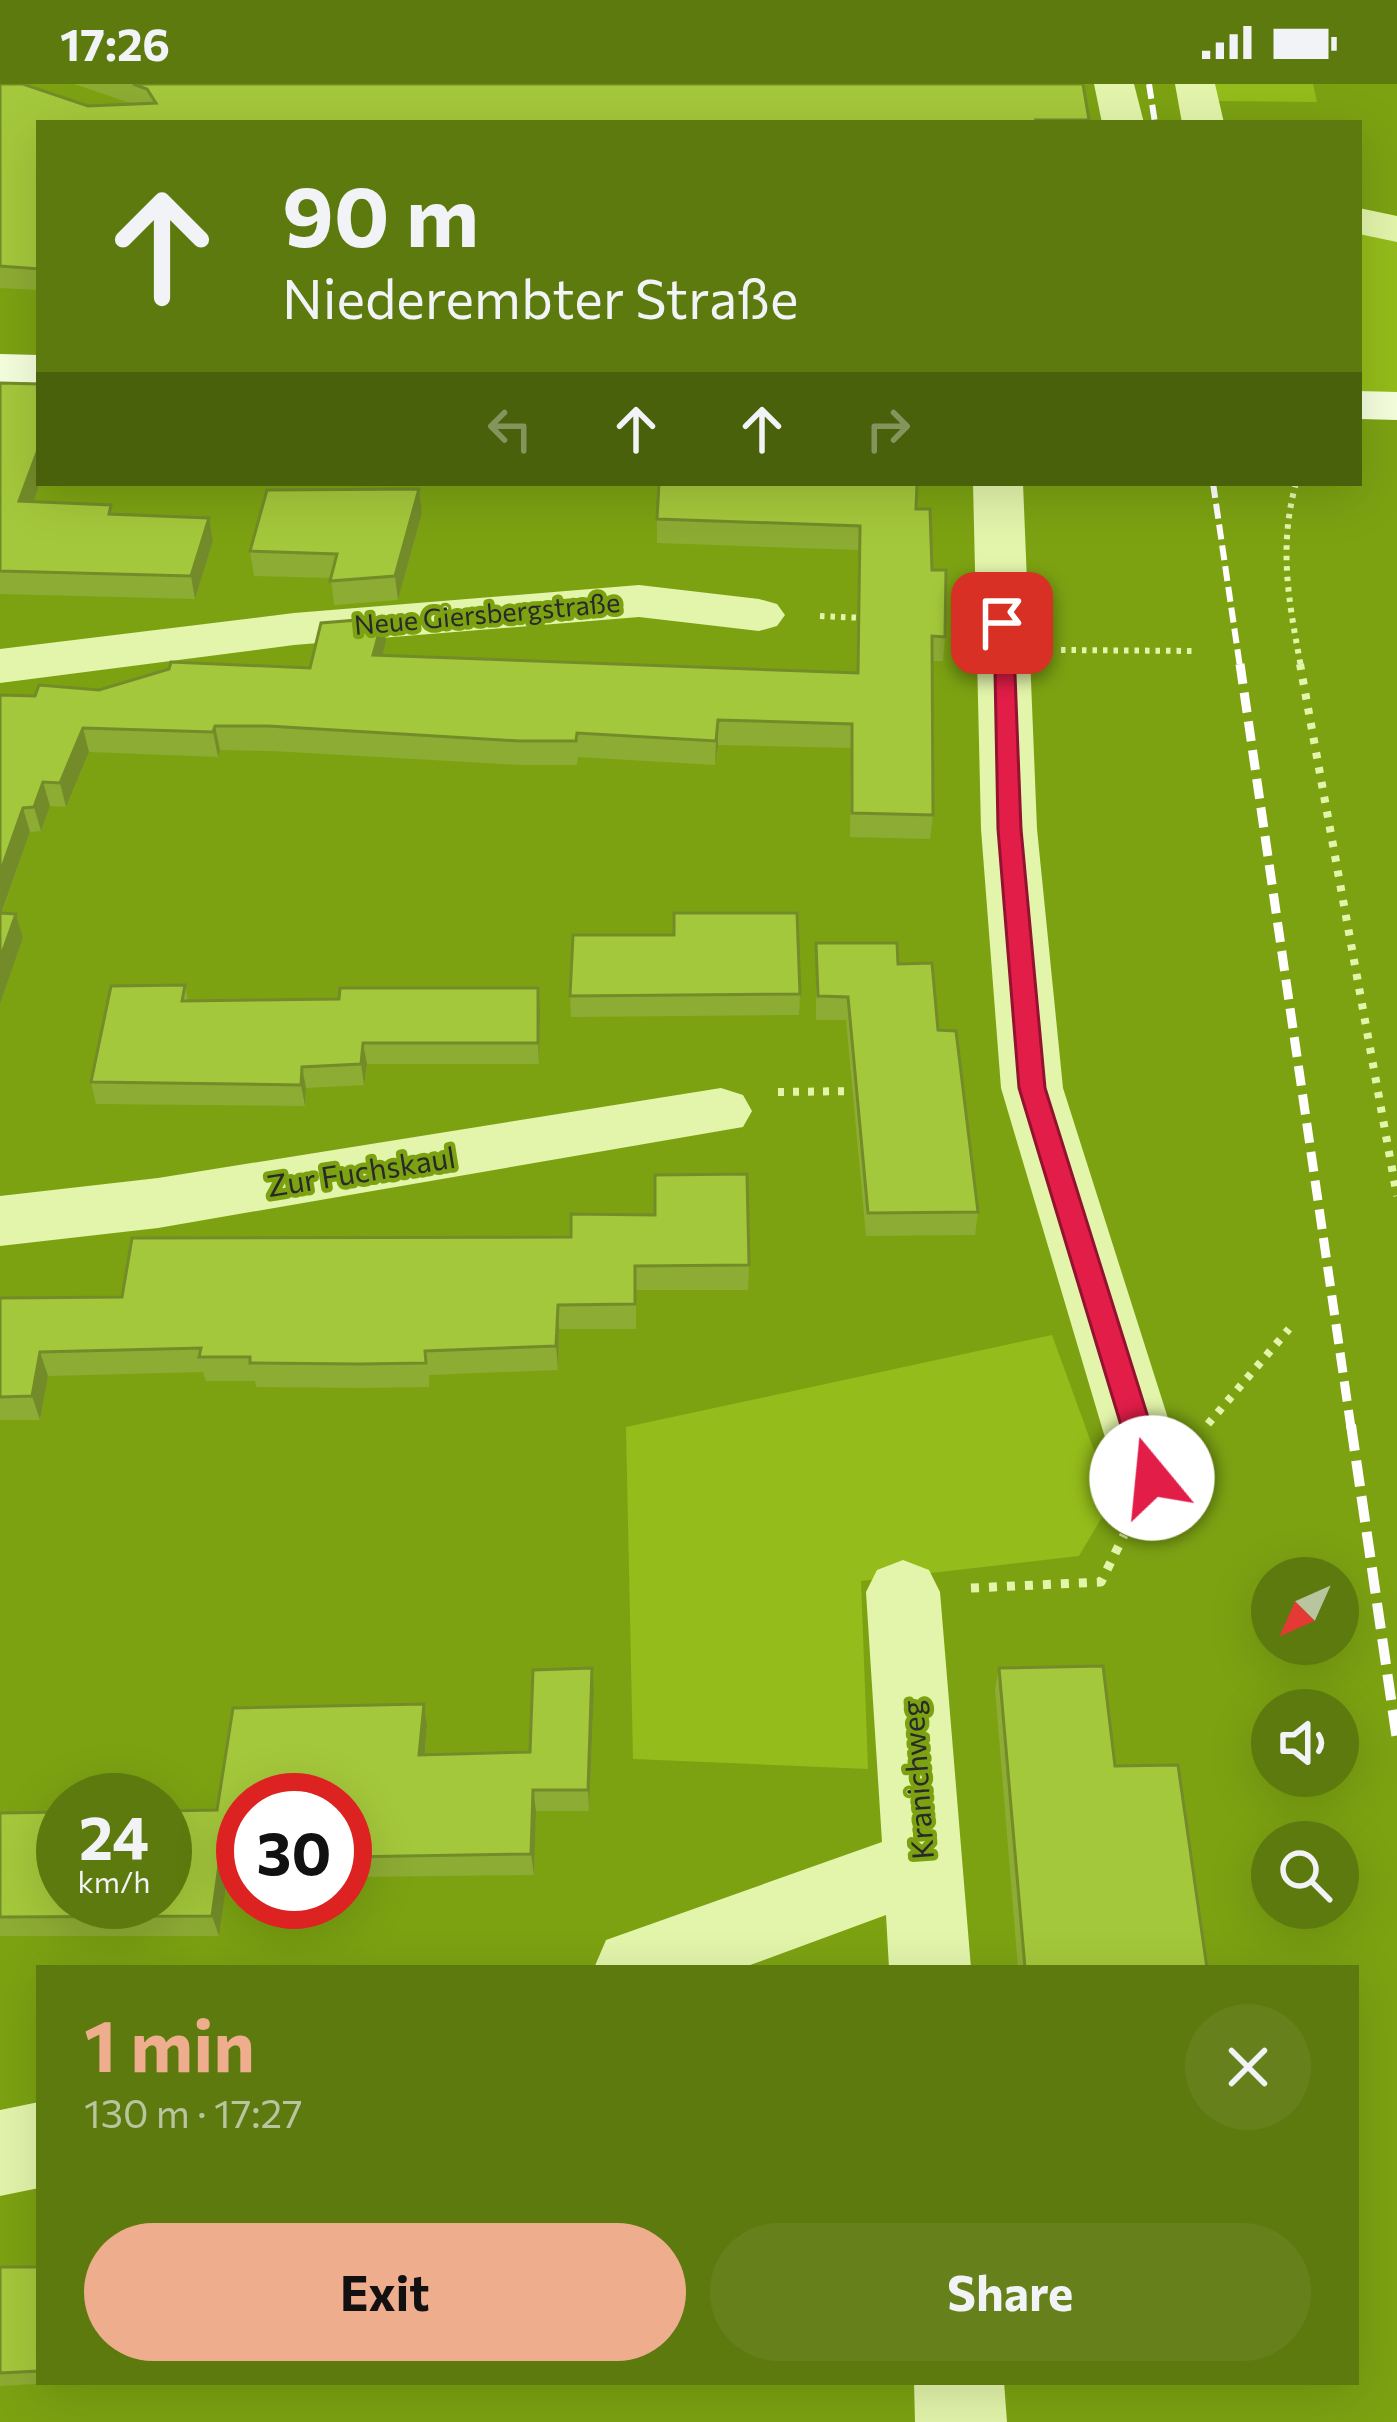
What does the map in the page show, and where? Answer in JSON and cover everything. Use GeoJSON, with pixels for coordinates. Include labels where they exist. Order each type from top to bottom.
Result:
{"type":"FeatureCollection","features":[{"type":"Feature","properties":{"kind":"main road"},"geometry":{"type":"LineString","coordinates":[[0,368],[36,369]]}},
{"type":"Feature","properties":{"kind":"main road"},"geometry":{"type":"LineString","coordinates":[[1362,405],[1397,406]]}},
{"type":"Feature","properties":{"kind":"street"},"geometry":{"type":"LineString","coordinates":[[1114,84],[1122,120]]}},
{"type":"Feature","properties":{"kind":"street"},"geometry":{"type":"LineString","coordinates":[[1195,84],[1202,120]]}},
{"type":"Feature","properties":{"kind":"street"},"geometry":{"type":"LineString","coordinates":[[1362,222],[1397,229]]}},
{"type":"Feature","properties":{"kind":"street"},"geometry":{"type":"LineString","coordinates":[[998,486],[1010,829],[1032,1088],[1152,1478]]}},
{"type":"Feature","properties":{"kind":"street","name":"Neue Giersbergstraße"},"geometry":{"type":"LineString","coordinates":[[0,666],[294,629],[638,601],[759,615]]}},
{"type":"Feature","properties":{"kind":"street","name":"Zur Fuchskaul"},"geometry":{"type":"LineString","coordinates":[[0,1221],[158,1203],[721,1111]]}},
{"type":"Feature","properties":{"kind":"street","name":"Kranichweg"},"geometry":{"type":"LineString","coordinates":[[903,1592],[929,1965]]}},
{"type":"Feature","properties":{"kind":"street"},"geometry":{"type":"LineString","coordinates":[[643,1965],[922,1865]]}},
{"type":"Feature","properties":{"kind":"street"},"geometry":{"type":"LineString","coordinates":[[0,2153],[36,2146]]}},
{"type":"Feature","properties":{"kind":"street"},"geometry":{"type":"LineString","coordinates":[[958,2385],[961,2422]]}},
{"type":"Feature","properties":{"kind":"path"},"geometry":{"type":"LineString","coordinates":[[1295,486],[1286,518],[1283,569],[1397,1196]]}},
{"type":"Feature","properties":{"kind":"path"},"geometry":{"type":"LineString","coordinates":[[759,615],[875,618]]}},
{"type":"Feature","properties":{"kind":"path"},"geometry":{"type":"LineString","coordinates":[[1007,650],[1197,651]]}},
{"type":"Feature","properties":{"kind":"path"},"geometry":{"type":"LineString","coordinates":[[721,1111],[771,1091],[872,1091]]}},
{"type":"Feature","properties":{"kind":"path"},"geometry":{"type":"LineString","coordinates":[[903,1592],[1101,1582],[1152,1478],[1195,1439],[1288,1329]]}},
{"type":"Feature","properties":{"kind":"green space"},"geometry":{"type":"Polygon","coordinates":[[[1211,84],[1313,84],[1317,102],[1215,101],[1211,84]]]}},
{"type":"Feature","properties":{"kind":"green space"},"geometry":{"type":"Polygon","coordinates":[[[1362,232],[1397,238],[1397,393],[1362,391],[1362,232]]]}},
{"type":"Feature","properties":{"kind":"green space"},"geometry":{"type":"Polygon","coordinates":[[[1052,1335],[1112,1500],[1079,1556],[861,1581],[868,1769],[633,1759],[626,1427],[1052,1335]]]}},
{"type":"Feature","properties":{"kind":"building"},"geometry":{"type":"Polygon","coordinates":[[[0,84],[23,84],[88,106],[156,103],[147,89],[133,84],[1083,84],[1089,120],[36,120],[36,269],[0,266],[0,84]]]}},
{"type":"Feature","properties":{"kind":"building"},"geometry":{"type":"Polygon","coordinates":[[[0,383],[36,384],[36,455],[19,501],[111,505],[109,514],[209,518],[191,576],[0,571],[0,383]]]}},
{"type":"Feature","properties":{"kind":"building"},"geometry":{"type":"Polygon","coordinates":[[[659,486],[917,486],[916,509],[930,509],[932,570],[946,570],[945,637],[932,636],[933,815],[852,813],[852,724],[718,720],[716,741],[577,733],[576,741],[519,741],[268,726],[215,726],[213,732],[83,728],[60,783],[43,782],[34,807],[23,808],[0,873],[0,695],[35,696],[39,685],[99,690],[169,669],[171,662],[310,668],[321,623],[383,618],[373,655],[858,673],[860,526],[657,519],[659,486]]]}},
{"type":"Feature","properties":{"kind":"building"},"geometry":{"type":"Polygon","coordinates":[[[419,489],[395,576],[330,581],[337,554],[250,551],[267,490],[419,489]]]}},
{"type":"Feature","properties":{"kind":"building"},"geometry":{"type":"Polygon","coordinates":[[[0,913],[16,914],[0,959],[0,913]]]}},
{"type":"Feature","properties":{"kind":"building"},"geometry":{"type":"Polygon","coordinates":[[[674,913],[797,913],[800,994],[570,996],[573,935],[674,935],[674,913]]]}},
{"type":"Feature","properties":{"kind":"building"},"geometry":{"type":"Polygon","coordinates":[[[816,943],[897,943],[898,964],[932,963],[938,1030],[956,1031],[978,1212],[868,1213],[848,997],[818,996],[816,943]]]}},
{"type":"Feature","properties":{"kind":"building"},"geometry":{"type":"Polygon","coordinates":[[[185,985],[182,1001],[339,999],[340,988],[538,988],[538,1043],[363,1043],[361,1064],[302,1067],[301,1085],[91,1082],[111,986],[185,985]]]}},
{"type":"Feature","properties":{"kind":"building"},"geometry":{"type":"Polygon","coordinates":[[[747,1174],[749,1265],[635,1266],[635,1304],[558,1305],[556,1346],[425,1351],[426,1363],[359,1364],[250,1363],[250,1357],[199,1357],[201,1348],[40,1352],[32,1396],[0,1397],[0,1298],[122,1297],[132,1238],[571,1237],[571,1214],[655,1215],[655,1175],[747,1174]]]}},
{"type":"Feature","properties":{"kind":"building"},"geometry":{"type":"Polygon","coordinates":[[[1103,1666],[1115,1766],[1178,1765],[1207,1965],[1025,1965],[999,1668],[1103,1666]]]}},
{"type":"Feature","properties":{"kind":"building"},"geometry":{"type":"Polygon","coordinates":[[[592,1668],[588,1790],[533,1790],[531,1854],[372,1857],[372,1773],[223,1773],[233,1708],[424,1704],[419,1755],[530,1752],[533,1670],[592,1668]]]}},
{"type":"Feature","properties":{"kind":"building"},"geometry":{"type":"Polygon","coordinates":[[[192,1810],[216,1810],[212,1916],[192,1916],[192,1810]]]}},
{"type":"Feature","properties":{"kind":"building"},"geometry":{"type":"Polygon","coordinates":[[[36,1812],[36,1917],[0,1917],[0,1813],[36,1812]]]}},
{"type":"Feature","properties":{"kind":"building"},"geometry":{"type":"Polygon","coordinates":[[[0,2267],[36,2267],[36,2371],[0,2373],[0,2267]]]}},
{"type":"Feature","properties":{"kind":"railway"},"geometry":{"type":"LineString","coordinates":[[1149,84],[1155,120]]}},
{"type":"Feature","properties":{"kind":"railway"},"geometry":{"type":"LineString","coordinates":[[1213,486],[1240,667]]}},
{"type":"Feature","properties":{"kind":"railway"},"geometry":{"type":"LineString","coordinates":[[1240,664],[1351,1428]]}},
{"type":"Feature","properties":{"kind":"railway"},"geometry":{"type":"LineString","coordinates":[[1351,1425],[1397,1740]]}},
{"type":"Feature","properties":{"kind":"route"},"geometry":{"type":"LineString","coordinates":[[1002,623],[1007,650],[1010,829],[1032,1088],[1152,1478]]}}]}
